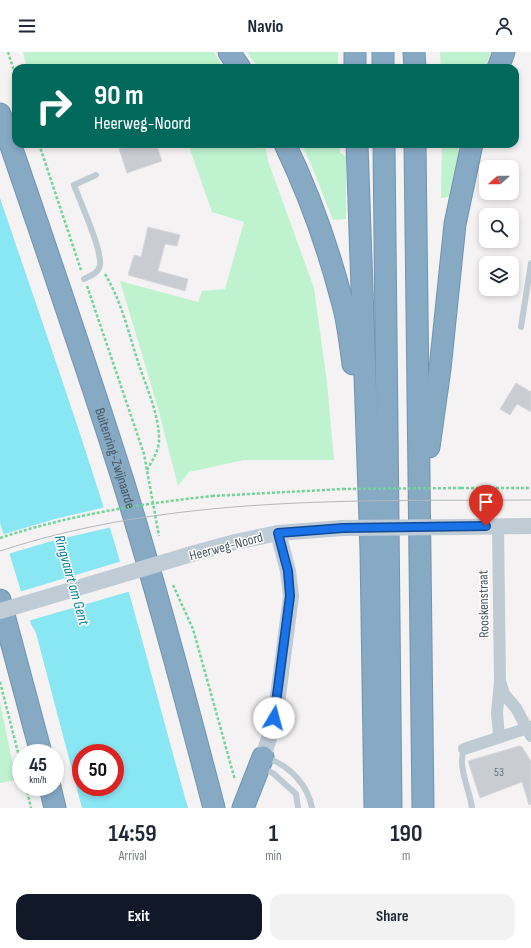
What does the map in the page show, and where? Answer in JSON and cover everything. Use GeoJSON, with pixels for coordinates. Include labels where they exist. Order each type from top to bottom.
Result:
{"type":"FeatureCollection","features":[{"type":"Feature","properties":{"kind":"highway"},"geometry":{"type":"LineString","coordinates":[[229,52],[237,64]]}},
{"type":"Feature","properties":{"kind":"highway"},"geometry":{"type":"LineString","coordinates":[[355,52],[355,64]]}},
{"type":"Feature","properties":{"kind":"highway"},"geometry":{"type":"LineString","coordinates":[[383,52],[383,64]]}},
{"type":"Feature","properties":{"kind":"highway"},"geometry":{"type":"LineString","coordinates":[[414,52],[415,64]]}},
{"type":"Feature","properties":{"kind":"highway"},"geometry":{"type":"LineString","coordinates":[[500,64],[504,52]]}},
{"type":"Feature","properties":{"kind":"highway","name":"Buitenring-Zwijnaarde"},"geometry":{"type":"LineString","coordinates":[[0,114],[65,304],[124,485],[188,708],[214,808]]}},
{"type":"Feature","properties":{"kind":"highway"},"geometry":{"type":"LineString","coordinates":[[287,148],[307,194],[324,239],[343,302],[354,368],[371,550]]}},
{"type":"Feature","properties":{"kind":"highway"},"geometry":{"type":"LineString","coordinates":[[357,148],[371,550],[375,808]]}},
{"type":"Feature","properties":{"kind":"highway"},"geometry":{"type":"LineString","coordinates":[[384,148],[391,808]]}},
{"type":"Feature","properties":{"kind":"highway"},"geometry":{"type":"LineString","coordinates":[[415,148],[423,808]]}},
{"type":"Feature","properties":{"kind":"highway"},"geometry":{"type":"LineString","coordinates":[[419,511],[440,369],[455,224],[471,148]]}},
{"type":"Feature","properties":{"kind":"highway"},"geometry":{"type":"LineString","coordinates":[[0,600],[39,744]]}},
{"type":"Feature","properties":{"kind":"highway"},"geometry":{"type":"LineString","coordinates":[[244,804],[262,762]]}},
{"type":"Feature","properties":{"kind":"street","name":"Rooskenstraat"},"geometry":{"type":"LineString","coordinates":[[498,526],[500,681],[497,694],[498,736]]}},
{"type":"Feature","properties":{"kind":"street","name":"Heerweg-Noord"},"geometry":{"type":"LineString","coordinates":[[0,611],[195,553],[278,533],[343,528],[531,526]]}},
{"type":"Feature","properties":{"kind":"street"},"geometry":{"type":"LineString","coordinates":[[262,762],[274,718],[290,596],[288,571],[278,533]]}},
{"type":"Feature","properties":{"kind":"street","name":"Rooskenstraat"},"geometry":{"type":"LineString","coordinates":[[464,749],[498,736],[530,730],[516,708],[504,694],[500,681]]}},
{"type":"Feature","properties":{"kind":"lane"},"geometry":{"type":"LineString","coordinates":[[84,279],[97,272],[100,266],[98,253],[74,186],[96,175]]}},
{"type":"Feature","properties":{"kind":"lane"},"geometry":{"type":"LineString","coordinates":[[521,327],[531,263]]}},
{"type":"Feature","properties":{"kind":"lane"},"geometry":{"type":"LineString","coordinates":[[464,749],[462,763],[472,808]]}},
{"type":"Feature","properties":{"kind":"lane"},"geometry":{"type":"LineString","coordinates":[[262,762],[296,794],[298,808]]}},
{"type":"Feature","properties":{"kind":"lane"},"geometry":{"type":"LineString","coordinates":[[262,762],[278,763],[299,779],[310,797],[312,808]]}},
{"type":"Feature","properties":{"kind":"path"},"geometry":{"type":"LineString","coordinates":[[8,52],[12,64]]}},
{"type":"Feature","properties":{"kind":"path"},"geometry":{"type":"LineString","coordinates":[[40,148],[144,454],[159,538]]}},
{"type":"Feature","properties":{"kind":"path"},"geometry":{"type":"LineString","coordinates":[[100,266],[111,284],[120,306],[158,428],[159,442],[156,455],[147,470]]}},
{"type":"Feature","properties":{"kind":"path"},"geometry":{"type":"LineString","coordinates":[[0,538],[48,523],[109,510],[212,496],[259,492],[342,489],[531,488]]}},
{"type":"Feature","properties":{"kind":"path"},"geometry":{"type":"LineString","coordinates":[[172,583],[193,629],[239,796],[244,804]]}},
{"type":"Feature","properties":{"kind":"path"},"geometry":{"type":"LineString","coordinates":[[0,682],[16,744]]}},
{"type":"Feature","properties":{"kind":"path"},"geometry":{"type":"LineString","coordinates":[[28,796],[31,808]]}},
{"type":"Feature","properties":{"kind":"green space"},"geometry":{"type":"Polygon","coordinates":[[[23,52],[214,52],[221,64],[26,64],[23,52]]]}},
{"type":"Feature","properties":{"kind":"green space"},"geometry":{"type":"Polygon","coordinates":[[[247,52],[338,52],[338,64],[255,64],[247,52]]]}},
{"type":"Feature","properties":{"kind":"green space"},"geometry":{"type":"Polygon","coordinates":[[[440,52],[491,52],[486,64],[441,64],[440,52]]]}},
{"type":"Feature","properties":{"kind":"green space"},"geometry":{"type":"Polygon","coordinates":[[[189,148],[266,148],[268,161],[314,288],[327,383],[334,460],[244,460],[189,472],[178,486],[158,408],[120,281],[198,302],[202,291],[225,289],[244,222],[212,212],[189,148]]]}},
{"type":"Feature","properties":{"kind":"green space"},"geometry":{"type":"Polygon","coordinates":[[[303,148],[340,148],[340,153],[346,156],[346,219],[333,220],[311,164],[303,148]]]}},
{"type":"Feature","properties":{"kind":"green space"},"geometry":{"type":"Polygon","coordinates":[[[442,148],[459,148],[449,197],[441,198],[442,148]]]}},
{"type":"Feature","properties":{"kind":"green space"},"geometry":{"type":"Polygon","coordinates":[[[0,702],[12,760],[12,781],[0,783],[0,702]]]}},
{"type":"Feature","properties":{"kind":"water","name":"Ringvaart om Gent"},"geometry":{"type":"Polygon","coordinates":[[[0,198],[65,388],[114,540],[188,808],[82,808],[79,796],[124,796],[124,744],[72,744],[72,770],[36,633],[31,624],[0,523],[0,198]]]}},
{"type":"Feature","properties":{"kind":"pier"},"geometry":{"type":"Polygon","coordinates":[[[106,507],[112,527],[52,541],[8,554],[1,535],[55,519],[106,507]]]}},
{"type":"Feature","properties":{"kind":"pier"},"geometry":{"type":"Polygon","coordinates":[[[122,561],[131,591],[28,621],[19,592],[122,561]]]}},
{"type":"Feature","properties":{"kind":"building"},"geometry":{"type":"Polygon","coordinates":[[[157,148],[162,161],[127,173],[119,149],[157,148]]]}},
{"type":"Feature","properties":{"kind":"building"},"geometry":{"type":"Polygon","coordinates":[[[148,227],[180,235],[177,246],[165,244],[158,271],[188,279],[185,291],[128,275],[134,255],[141,257],[148,227]]]}},
{"type":"Feature","properties":{"kind":"building"},"geometry":{"type":"Polygon","coordinates":[[[516,383],[531,392],[531,412],[517,404],[510,415],[500,409],[516,383]]]}},
{"type":"Feature","properties":{"kind":"building"},"geometry":{"type":"Polygon","coordinates":[[[519,746],[522,747],[531,761],[531,804],[529,805],[522,782],[480,798],[468,761],[519,746]]]}},
{"type":"Feature","properties":{"kind":"tram line"},"geometry":{"type":"LineString","coordinates":[[0,551],[65,533],[130,520],[196,511],[263,505],[330,502],[531,500]]}},
{"type":"Feature","properties":{"kind":"route"},"geometry":{"type":"LineString","coordinates":[[274,718],[290,596],[288,571],[278,533],[297,530],[343,528],[486,526]]}}]}
